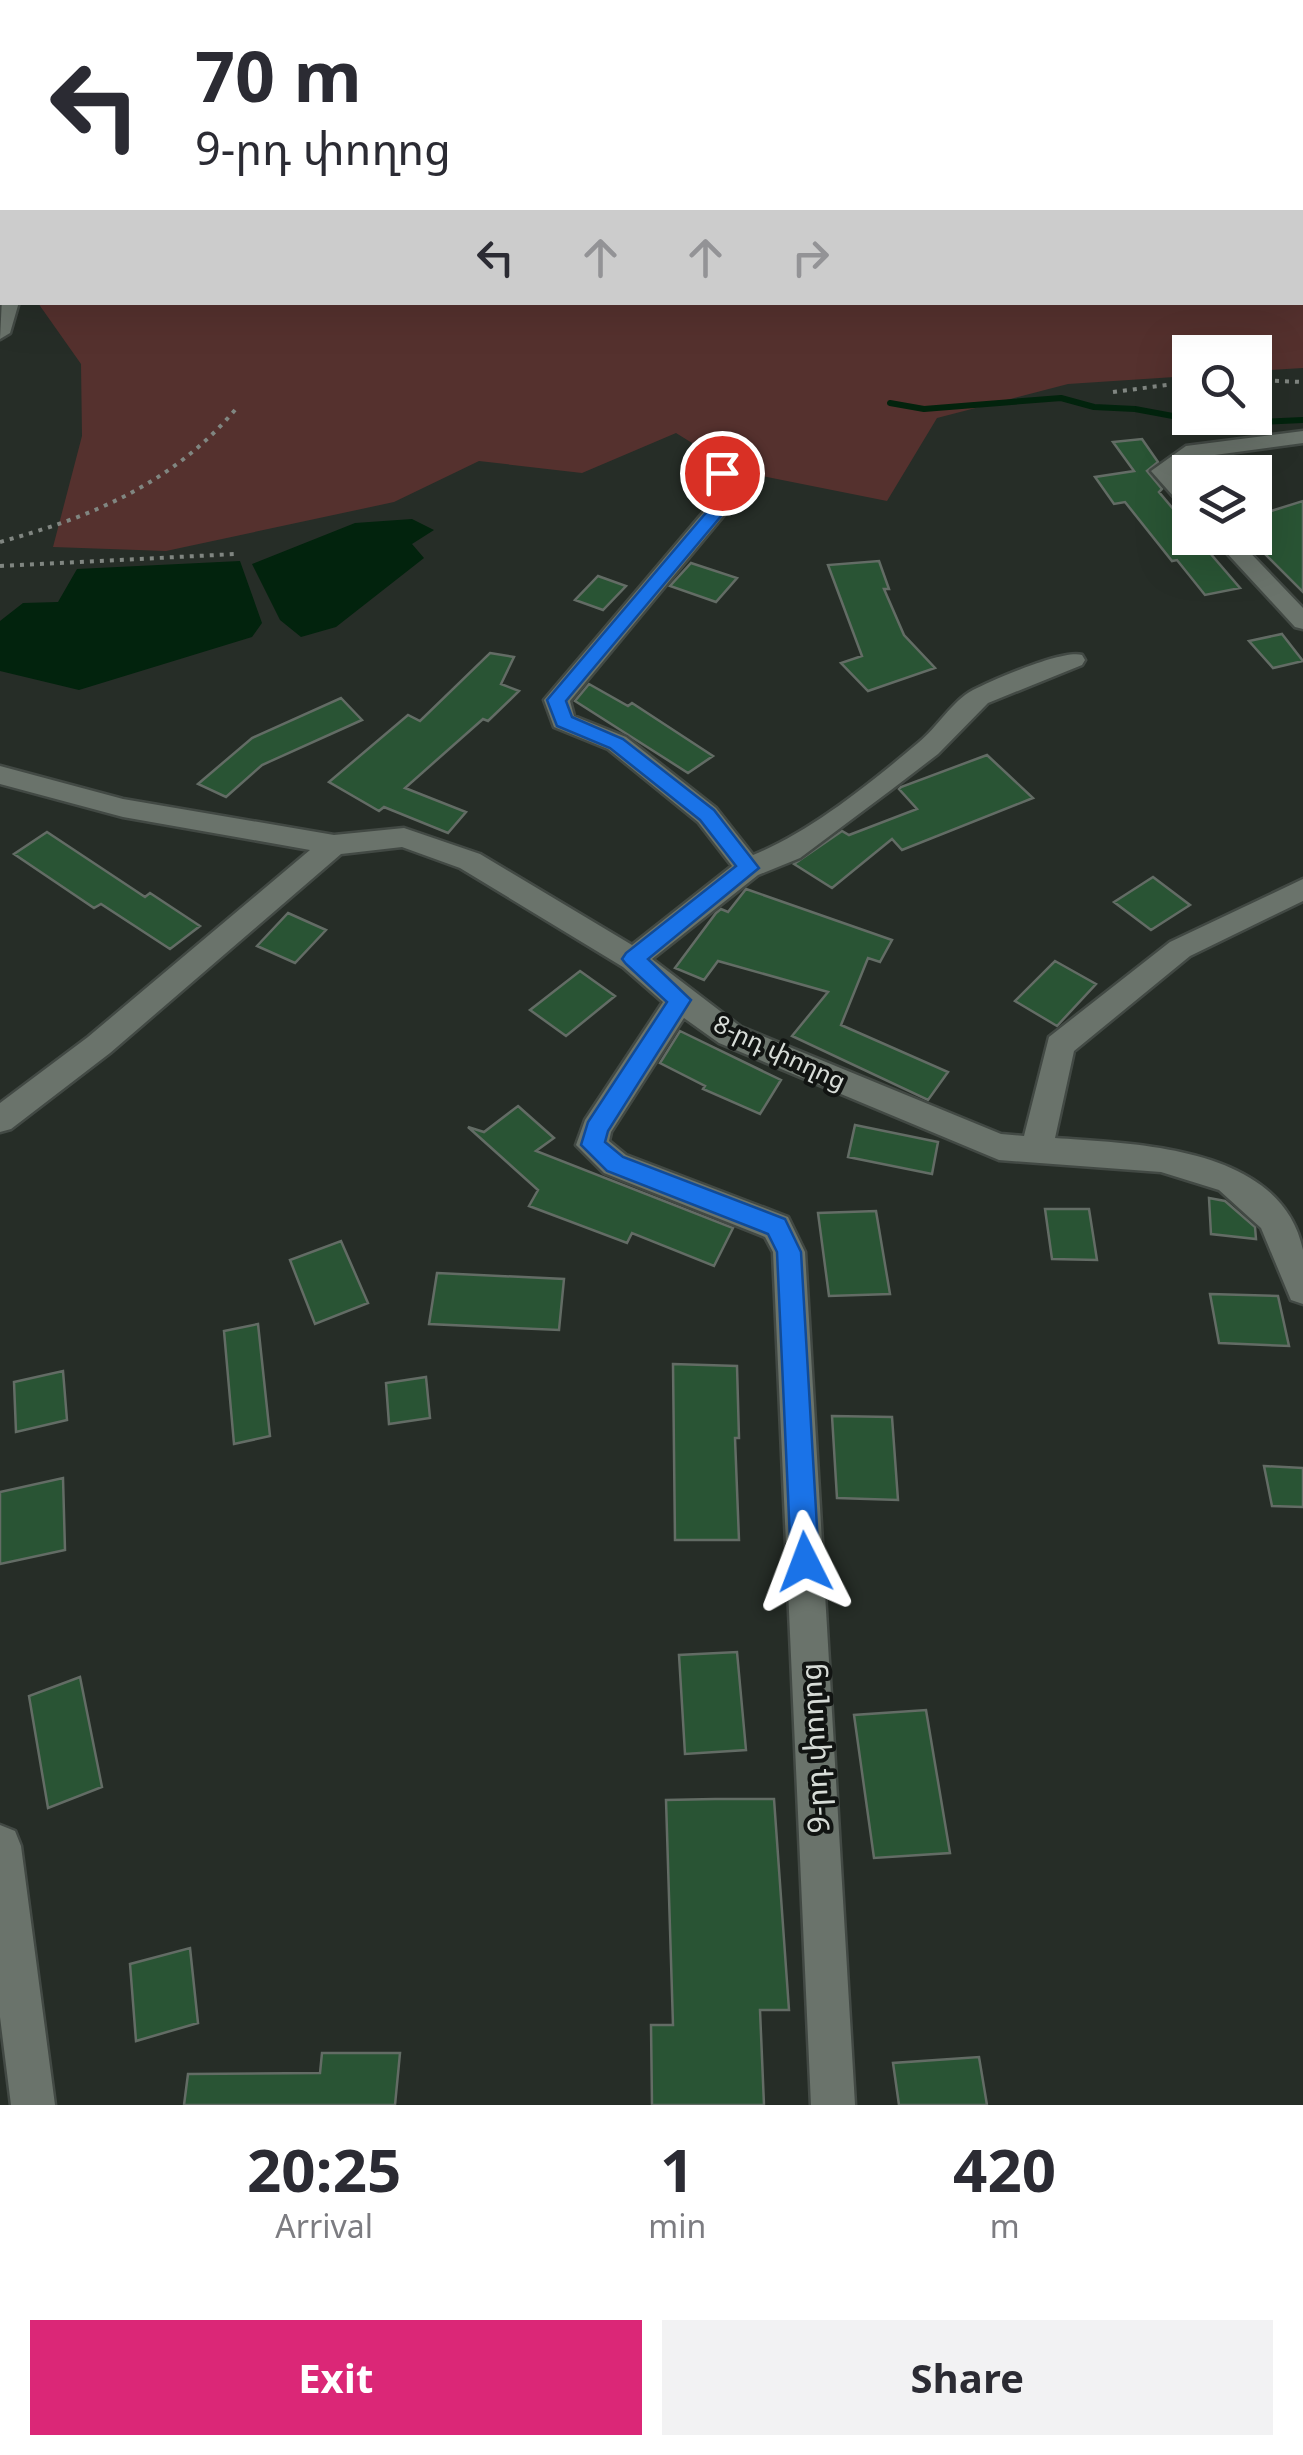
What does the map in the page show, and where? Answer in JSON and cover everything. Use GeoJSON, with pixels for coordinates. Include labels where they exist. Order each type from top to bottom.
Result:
{"type":"FeatureCollection","features":[{"type":"Feature","properties":{"kind":"street"},"geometry":{"type":"LineString","coordinates":[[0,333],[7,305]]}},
{"type":"Feature","properties":{"kind":"street"},"geometry":{"type":"LineString","coordinates":[[1189,455],[1303,437]]}},
{"type":"Feature","properties":{"kind":"street"},"geometry":{"type":"LineString","coordinates":[[1172,465],[1162,471],[1172,482]]}},
{"type":"Feature","properties":{"kind":"street"},"geometry":{"type":"LineString","coordinates":[[722,473],[718,509],[557,700],[564,721],[616,744],[707,815],[748,868]]}},
{"type":"Feature","properties":{"kind":"street"},"geometry":{"type":"LineString","coordinates":[[1240,555],[1303,622]]}},
{"type":"Feature","properties":{"kind":"street"},"geometry":{"type":"LineString","coordinates":[[633,959],[748,868],[790,851],[882,784],[929,748],[979,697],[1073,660]]}},
{"type":"Feature","properties":{"kind":"street","name":"8-րդ փողոց"},"geometry":{"type":"LineString","coordinates":[[0,775],[123,808],[334,844],[404,837],[470,861],[633,959],[680,1000],[730,1035],[952,1129],[999,1146],[1161,1158],[1230,1180],[1274,1220],[1303,1290]]}},
{"type":"Feature","properties":{"kind":"street"},"geometry":{"type":"LineString","coordinates":[[0,1120],[99,1044],[334,844]]}},
{"type":"Feature","properties":{"kind":"street"},"geometry":{"type":"LineString","coordinates":[[1037,1147],[1060,1045],[1180,950],[1303,890]]}},
{"type":"Feature","properties":{"kind":"street","name":"9-րդ փողոց"},"geometry":{"type":"LineString","coordinates":[[680,1000],[596,1129],[592,1145],[615,1164],[776,1226],[789,1252],[834,2105]]}},
{"type":"Feature","properties":{"kind":"street"},"geometry":{"type":"LineString","coordinates":[[0,1846],[33,2105]]}},
{"type":"Feature","properties":{"kind":"path"},"geometry":{"type":"LineString","coordinates":[[1272,381],[1303,382]]}},
{"type":"Feature","properties":{"kind":"path"},"geometry":{"type":"LineString","coordinates":[[1114,392],[1172,384]]}},
{"type":"Feature","properties":{"kind":"path"},"geometry":{"type":"LineString","coordinates":[[0,542],[48,530],[164,476],[212,441],[234,410]]}},
{"type":"Feature","properties":{"kind":"path"},"geometry":{"type":"LineString","coordinates":[[0,566],[236,554]]}},
{"type":"Feature","properties":{"kind":"shaded area"},"geometry":{"type":"Polygon","coordinates":[[[39,305],[1303,305],[1303,368],[1272,370],[1272,335],[1172,335],[1172,377],[1068,384],[937,418],[887,501],[737,471],[676,433],[582,473],[479,461],[394,502],[166,551],[53,547],[82,436],[81,364],[39,305]]]}},
{"type":"Feature","properties":{"kind":"shaded area"},"geometry":{"type":"Polygon","coordinates":[[[412,519],[434,530],[412,544],[424,558],[336,627],[301,637],[280,620],[252,564],[355,523],[412,519]]]}},
{"type":"Feature","properties":{"kind":"shaded area"},"geometry":{"type":"Polygon","coordinates":[[[240,561],[262,623],[252,637],[79,690],[0,671],[0,621],[23,603],[58,602],[77,569],[240,561]]]}},
{"type":"Feature","properties":{"kind":"building"},"geometry":{"type":"Polygon","coordinates":[[[1142,439],[1158,462],[1147,471],[1172,508],[1172,555],[1212,555],[1240,588],[1205,595],[1125,502],[1114,504],[1095,477],[1134,471],[1113,442],[1142,439]]]}},
{"type":"Feature","properties":{"kind":"building"},"geometry":{"type":"Polygon","coordinates":[[[1303,501],[1303,592],[1266,555],[1272,555],[1272,511],[1303,501]]]}},
{"type":"Feature","properties":{"kind":"building"},"geometry":{"type":"Polygon","coordinates":[[[879,561],[889,589],[884,589],[904,635],[935,668],[868,691],[841,663],[862,656],[828,565],[879,561]]]}},
{"type":"Feature","properties":{"kind":"building"},"geometry":{"type":"Polygon","coordinates":[[[691,563],[737,578],[716,602],[670,586],[691,563]]]}},
{"type":"Feature","properties":{"kind":"building"},"geometry":{"type":"Polygon","coordinates":[[[598,576],[626,586],[603,610],[575,600],[598,576]]]}},
{"type":"Feature","properties":{"kind":"building"},"geometry":{"type":"Polygon","coordinates":[[[1282,634],[1303,661],[1273,668],[1249,641],[1282,634]]]}},
{"type":"Feature","properties":{"kind":"building"},"geometry":{"type":"Polygon","coordinates":[[[490,653],[514,657],[501,684],[519,691],[405,788],[466,812],[448,833],[384,807],[379,811],[329,782],[408,715],[420,721],[490,653]]]}},
{"type":"Feature","properties":{"kind":"building"},"geometry":{"type":"Polygon","coordinates":[[[589,684],[628,706],[632,703],[713,756],[688,773],[575,701],[589,684]]]}},
{"type":"Feature","properties":{"kind":"building"},"geometry":{"type":"Polygon","coordinates":[[[341,698],[362,720],[262,765],[226,797],[198,784],[252,738],[341,698]]]}},
{"type":"Feature","properties":{"kind":"building"},"geometry":{"type":"Polygon","coordinates":[[[987,755],[1033,798],[902,850],[892,839],[832,888],[794,864],[842,831],[849,835],[917,809],[901,787],[987,755]]]}},
{"type":"Feature","properties":{"kind":"building"},"geometry":{"type":"Polygon","coordinates":[[[47,832],[145,897],[150,893],[200,926],[170,949],[101,904],[94,908],[14,854],[47,832]]]}},
{"type":"Feature","properties":{"kind":"building"},"geometry":{"type":"Polygon","coordinates":[[[1153,877],[1190,905],[1151,930],[1114,902],[1153,877]]]}},
{"type":"Feature","properties":{"kind":"building"},"geometry":{"type":"Polygon","coordinates":[[[746,889],[892,940],[880,962],[868,958],[841,1025],[948,1072],[928,1100],[792,1036],[828,992],[718,961],[704,980],[675,968],[716,913],[721,909],[728,912],[746,889]]]}},
{"type":"Feature","properties":{"kind":"building"},"geometry":{"type":"Polygon","coordinates":[[[288,913],[326,930],[295,963],[257,946],[288,913]]]}},
{"type":"Feature","properties":{"kind":"building"},"geometry":{"type":"Polygon","coordinates":[[[1055,961],[1096,984],[1057,1026],[1015,1001],[1055,961]]]}},
{"type":"Feature","properties":{"kind":"building"},"geometry":{"type":"Polygon","coordinates":[[[580,971],[615,996],[566,1036],[530,1010],[580,971]]]}},
{"type":"Feature","properties":{"kind":"building"},"geometry":{"type":"Polygon","coordinates":[[[680,1031],[781,1080],[760,1114],[703,1089],[705,1086],[660,1063],[680,1031]]]}},
{"type":"Feature","properties":{"kind":"building"},"geometry":{"type":"Polygon","coordinates":[[[518,1106],[554,1138],[536,1151],[733,1228],[714,1266],[632,1233],[627,1243],[529,1206],[538,1190],[468,1127],[484,1132],[518,1106]]]}},
{"type":"Feature","properties":{"kind":"building"},"geometry":{"type":"Polygon","coordinates":[[[855,1125],[938,1142],[932,1174],[848,1157],[855,1125]]]}},
{"type":"Feature","properties":{"kind":"building"},"geometry":{"type":"Polygon","coordinates":[[[1209,1198],[1225,1201],[1255,1227],[1256,1239],[1211,1234],[1209,1198]]]}},
{"type":"Feature","properties":{"kind":"building"},"geometry":{"type":"Polygon","coordinates":[[[1045,1209],[1089,1209],[1097,1260],[1052,1259],[1045,1209]]]}},
{"type":"Feature","properties":{"kind":"building"},"geometry":{"type":"Polygon","coordinates":[[[876,1211],[890,1294],[829,1296],[818,1213],[876,1211]]]}},
{"type":"Feature","properties":{"kind":"building"},"geometry":{"type":"Polygon","coordinates":[[[341,1241],[368,1303],[315,1324],[290,1260],[341,1241]]]}},
{"type":"Feature","properties":{"kind":"building"},"geometry":{"type":"Polygon","coordinates":[[[437,1273],[564,1279],[559,1330],[429,1324],[437,1273]]]}},
{"type":"Feature","properties":{"kind":"building"},"geometry":{"type":"Polygon","coordinates":[[[1210,1294],[1278,1296],[1289,1346],[1219,1343],[1210,1294]]]}},
{"type":"Feature","properties":{"kind":"building"},"geometry":{"type":"Polygon","coordinates":[[[258,1324],[270,1436],[234,1444],[224,1331],[258,1324]]]}},
{"type":"Feature","properties":{"kind":"building"},"geometry":{"type":"Polygon","coordinates":[[[673,1364],[737,1366],[739,1540],[675,1540],[673,1364]]]}},
{"type":"Feature","properties":{"kind":"building"},"geometry":{"type":"Polygon","coordinates":[[[63,1371],[67,1420],[16,1432],[14,1382],[63,1371]]]}},
{"type":"Feature","properties":{"kind":"building"},"geometry":{"type":"Polygon","coordinates":[[[426,1377],[430,1418],[389,1424],[386,1383],[426,1377]]]}},
{"type":"Feature","properties":{"kind":"building"},"geometry":{"type":"Polygon","coordinates":[[[832,1416],[892,1417],[898,1500],[837,1498],[832,1416]]]}},
{"type":"Feature","properties":{"kind":"building"},"geometry":{"type":"Polygon","coordinates":[[[1264,1466],[1303,1468],[1303,1507],[1272,1506],[1264,1466]]]}},
{"type":"Feature","properties":{"kind":"building"},"geometry":{"type":"Polygon","coordinates":[[[63,1478],[65,1550],[0,1564],[0,1492],[63,1478]]]}},
{"type":"Feature","properties":{"kind":"building"},"geometry":{"type":"Polygon","coordinates":[[[737,1652],[746,1750],[685,1754],[679,1655],[737,1652]]]}},
{"type":"Feature","properties":{"kind":"building"},"geometry":{"type":"Polygon","coordinates":[[[80,1677],[102,1787],[48,1808],[29,1696],[80,1677]]]}},
{"type":"Feature","properties":{"kind":"building"},"geometry":{"type":"Polygon","coordinates":[[[926,1710],[950,1853],[874,1858],[854,1715],[926,1710]]]}},
{"type":"Feature","properties":{"kind":"building"},"geometry":{"type":"Polygon","coordinates":[[[774,1799],[789,2010],[760,2010],[764,2105],[652,2105],[651,2025],[673,2025],[666,1800],[774,1799]]]}},
{"type":"Feature","properties":{"kind":"building"},"geometry":{"type":"Polygon","coordinates":[[[190,1948],[198,2023],[136,2041],[130,1964],[190,1948]]]}},
{"type":"Feature","properties":{"kind":"building"},"geometry":{"type":"Polygon","coordinates":[[[322,2053],[400,2053],[395,2105],[184,2105],[188,2074],[320,2073],[322,2053]]]}},
{"type":"Feature","properties":{"kind":"building"},"geometry":{"type":"Polygon","coordinates":[[[979,2057],[987,2105],[899,2105],[893,2063],[979,2057]]]}},
{"type":"Feature","properties":{"kind":"waterway"},"geometry":{"type":"LineString","coordinates":[[890,403],[924,409],[1061,398],[1094,407],[1135,409],[1216,424],[1303,420]]}},
{"type":"Feature","properties":{"kind":"route"},"geometry":{"type":"LineString","coordinates":[[722,473],[718,509],[679,560],[557,700],[564,721],[616,744],[707,815],[748,868],[633,959],[680,1000],[596,1129],[592,1145],[615,1164],[776,1226],[789,1252],[805,1562]]}}]}
